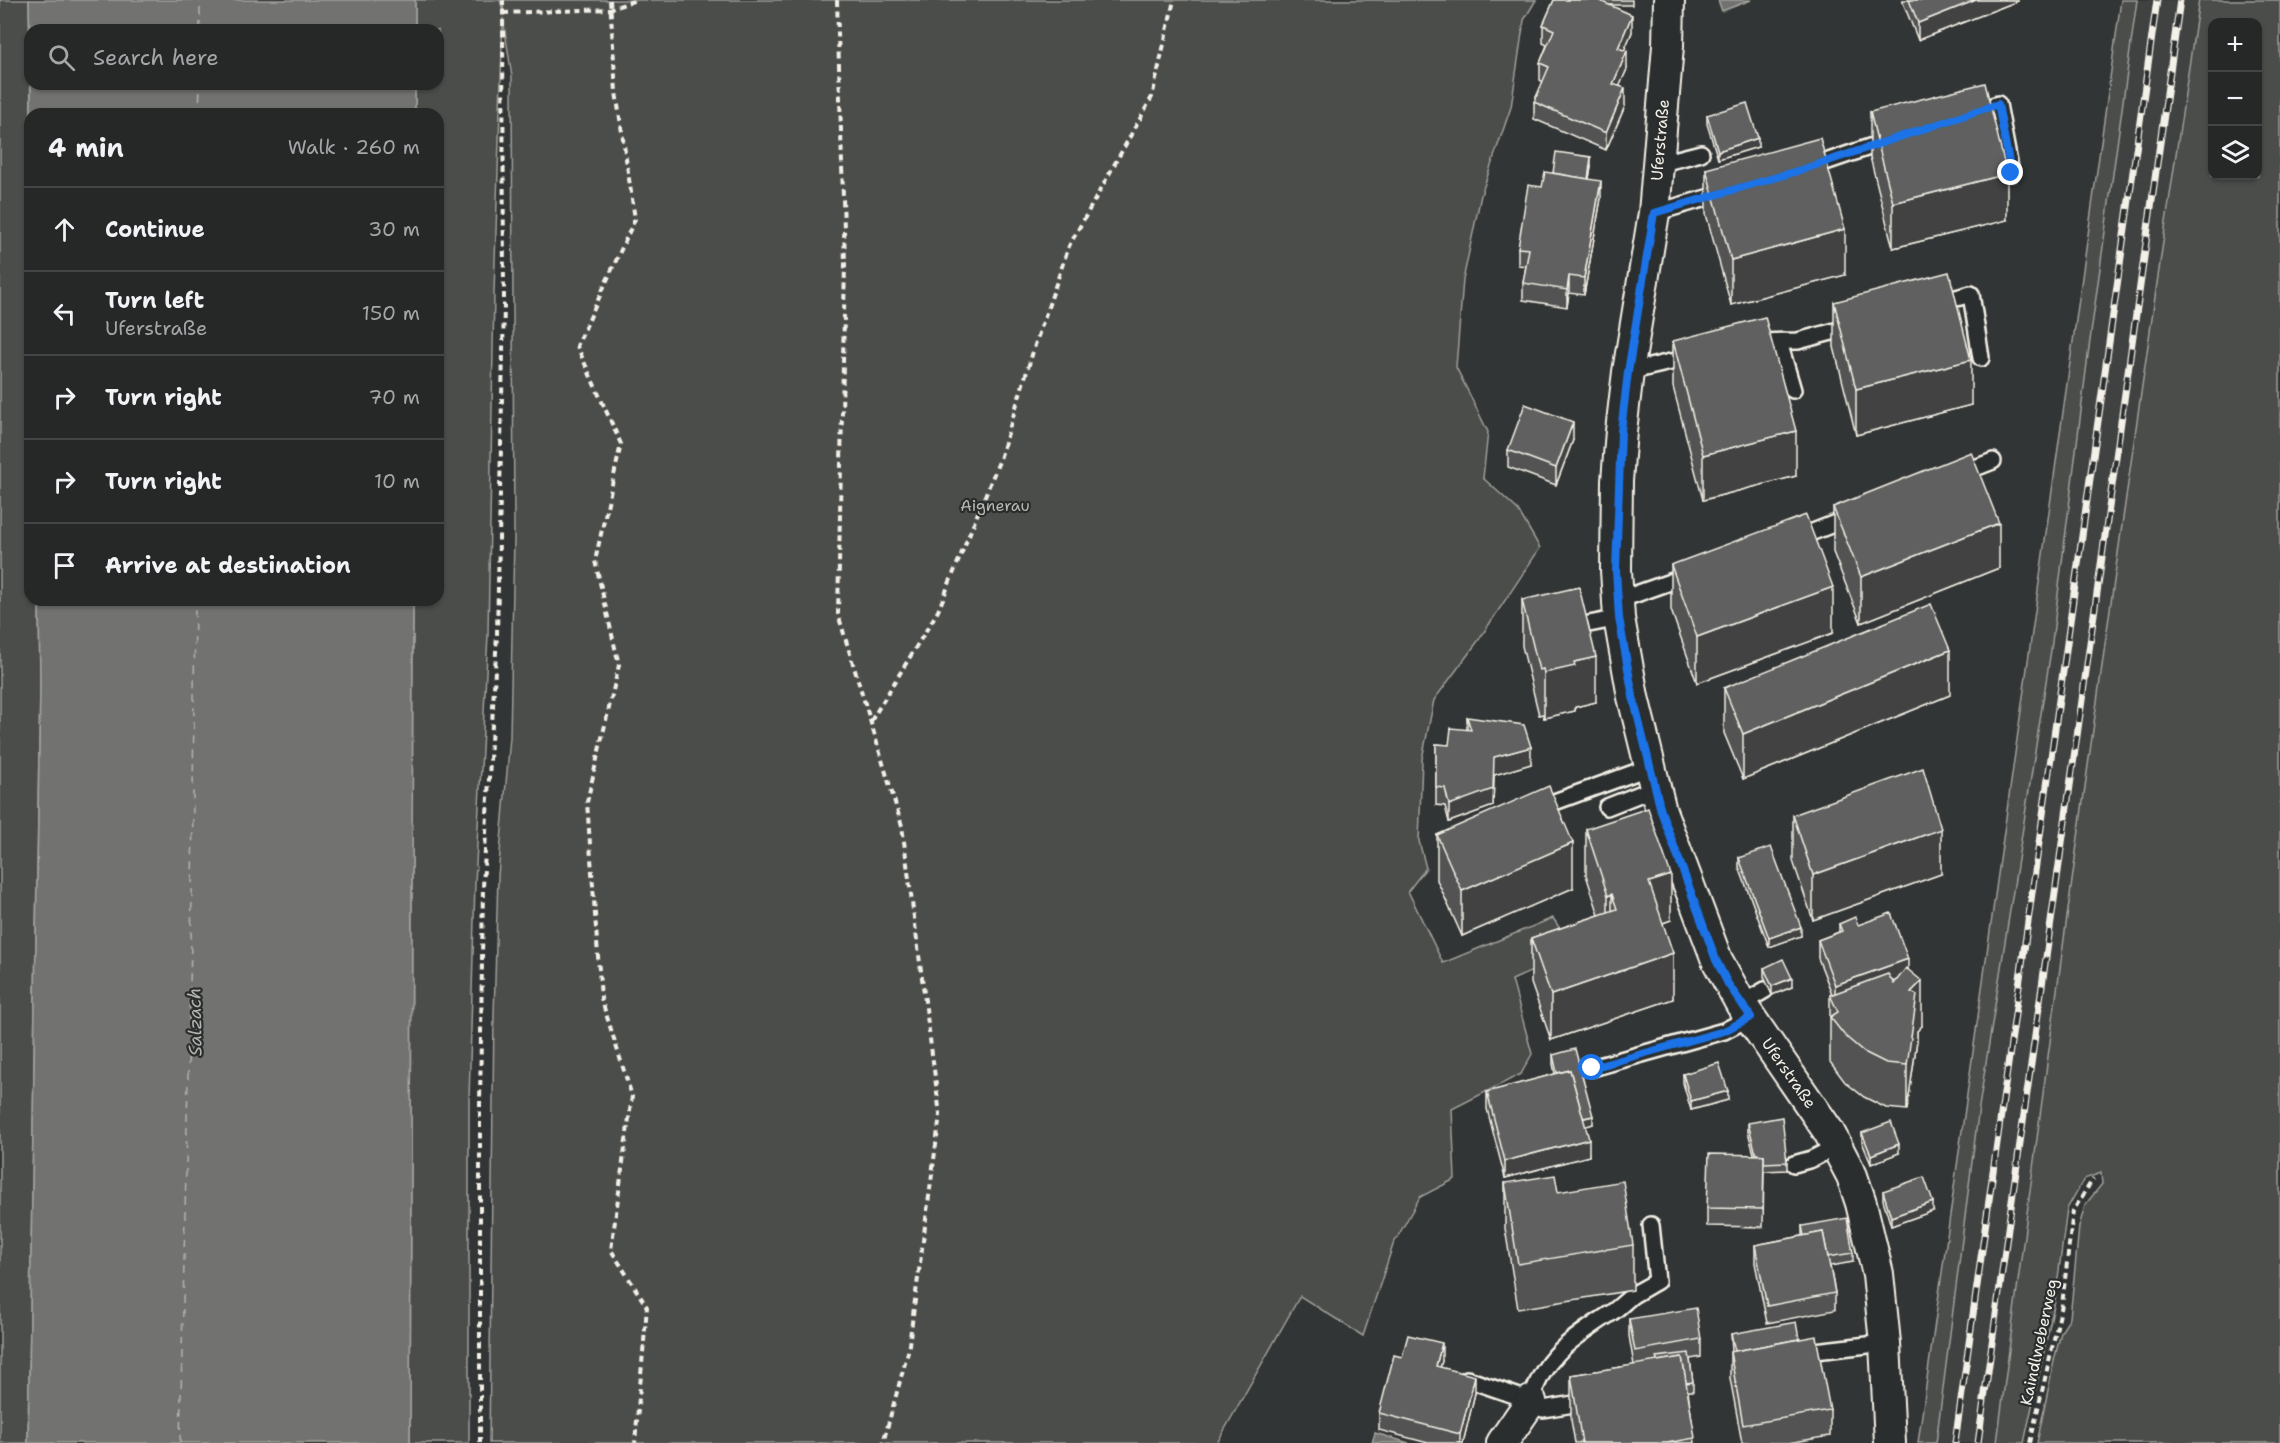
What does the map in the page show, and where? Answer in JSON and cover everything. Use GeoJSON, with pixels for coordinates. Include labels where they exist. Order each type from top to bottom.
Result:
{"type":"FeatureCollection","features":[{"type":"Feature","properties":{"kind":"street","name":"Uferstraße"},"geometry":{"type":"LineString","coordinates":[[1669,0],[1668,46],[1654,213],[1628,372],[1617,481],[1616,570],[1619,609],[1633,697],[1654,795],[1716,960],[1752,1004],[1837,1146],[1852,1176],[1878,1274],[1885,1343],[1890,1443]]}},
{"type":"Feature","properties":{"kind":"street"},"geometry":{"type":"LineString","coordinates":[[1502,1443],[1531,1401]]}},
{"type":"Feature","properties":{"kind":"lane"},"geometry":{"type":"LineString","coordinates":[[1954,119],[1998,104],[2011,173]]}},
{"type":"Feature","properties":{"kind":"lane"},"geometry":{"type":"LineString","coordinates":[[1790,174],[1826,167],[1900,137]]}},
{"type":"Feature","properties":{"kind":"lane"},"geometry":{"type":"LineString","coordinates":[[1658,164],[1701,153]]}},
{"type":"Feature","properties":{"kind":"lane"},"geometry":{"type":"LineString","coordinates":[[1654,213],[1733,190]]}},
{"type":"Feature","properties":{"kind":"lane"},"geometry":{"type":"LineString","coordinates":[[1925,306],[1971,294],[1981,358]]}},
{"type":"Feature","properties":{"kind":"lane"},"geometry":{"type":"LineString","coordinates":[[1742,345],[1753,342],[1798,341],[1867,322]]}},
{"type":"Feature","properties":{"kind":"lane"},"geometry":{"type":"LineString","coordinates":[[1779,342],[1793,390]]}},
{"type":"Feature","properties":{"kind":"lane"},"geometry":{"type":"LineString","coordinates":[[1628,372],[1708,353]]}},
{"type":"Feature","properties":{"kind":"lane"},"geometry":{"type":"LineString","coordinates":[[1939,482],[1993,460]]}},
{"type":"Feature","properties":{"kind":"lane"},"geometry":{"type":"LineString","coordinates":[[1776,545],[1863,512]]}},
{"type":"Feature","properties":{"kind":"lane"},"geometry":{"type":"LineString","coordinates":[[1552,630],[1582,626],[1709,568]]}},
{"type":"Feature","properties":{"kind":"lane"},"geometry":{"type":"LineString","coordinates":[[1607,807],[1654,795]]}},
{"type":"Feature","properties":{"kind":"lane"},"geometry":{"type":"LineString","coordinates":[[1529,811],[1654,795]]}},
{"type":"Feature","properties":{"kind":"lane"},"geometry":{"type":"LineString","coordinates":[[1592,1068],[1724,1031],[1752,1004]]}},
{"type":"Feature","properties":{"kind":"lane"},"geometry":{"type":"LineString","coordinates":[[1794,1164],[1812,1159],[1837,1146]]}},
{"type":"Feature","properties":{"kind":"lane"},"geometry":{"type":"LineString","coordinates":[[1531,1401],[1551,1358],[1563,1346],[1618,1309],[1632,1296],[1658,1281],[1651,1225]]}},
{"type":"Feature","properties":{"kind":"lane"},"geometry":{"type":"LineString","coordinates":[[1815,1351],[1885,1343]]}},
{"type":"Feature","properties":{"kind":"lane"},"geometry":{"type":"LineString","coordinates":[[1467,1379],[1531,1401],[1543,1409],[1609,1398]]}},
{"type":"Feature","properties":{"kind":"path"},"geometry":{"type":"LineString","coordinates":[[480,1443],[480,1107],[483,887],[497,634],[504,304],[503,0]]}},
{"type":"Feature","properties":{"kind":"path"},"geometry":{"type":"LineString","coordinates":[[610,0],[616,92],[635,219],[577,346],[621,444],[595,561],[619,665],[587,802],[601,998],[632,1096],[611,1250],[647,1306],[635,1443]]}},
{"type":"Feature","properties":{"kind":"path"},"geometry":{"type":"LineString","coordinates":[[503,13],[610,9],[636,0]]}},
{"type":"Feature","properties":{"kind":"path"},"geometry":{"type":"LineString","coordinates":[[837,0],[845,263],[838,614],[902,826],[940,1115],[908,1352],[883,1443]]}},
{"type":"Feature","properties":{"kind":"path"},"geometry":{"type":"LineString","coordinates":[[871,721],[938,611],[1000,459],[1035,345],[1069,246],[1152,97],[1174,0]]}},
{"type":"Feature","properties":{"kind":"path","name":"Kaindlweberweg"},"geometry":{"type":"LineString","coordinates":[[2030,1443],[2062,1305],[2073,1211],[2093,1179]]}},
{"type":"Feature","properties":{"kind":"shaded area"},"geometry":{"type":"Polygon","coordinates":[[[2137,0],[2199,0],[2031,1178],[1997,1443],[1936,1443],[1979,1107],[2051,650],[2088,355],[2137,0]]]}},
{"type":"Feature","properties":{"kind":"green space"},"geometry":{"type":"Polygon","coordinates":[[[0,0],[29,0],[29,24],[24,24],[24,90],[31,90],[31,108],[24,108],[24,606],[39,606],[40,686],[28,1443],[0,1443],[0,0]]]}},
{"type":"Feature","properties":{"kind":"green space","name":"Aignerau"},"geometry":{"type":"Polygon","coordinates":[[[415,0],[500,0],[503,11],[504,0],[1536,0],[1524,20],[1511,107],[1481,195],[1463,280],[1456,367],[1488,432],[1483,478],[1518,510],[1540,548],[1478,641],[1434,700],[1422,759],[1419,841],[1426,868],[1408,891],[1443,963],[1553,918],[1575,952],[1512,980],[1532,1054],[1521,1074],[1452,1109],[1455,1179],[1420,1197],[1393,1245],[1363,1336],[1300,1296],[1217,1443],[489,1443],[494,1015],[498,876],[510,737],[514,538],[512,77],[503,18],[494,292],[488,635],[475,883],[469,1100],[469,1443],[410,1443],[413,606],[444,606],[444,108],[415,108],[415,90],[444,90],[444,24],[415,24],[415,0]]]}},
{"type":"Feature","properties":{"kind":"green space"},"geometry":{"type":"Polygon","coordinates":[[[2121,0],[2137,0],[2088,355],[2051,650],[1979,1107],[1936,1443],[1918,1443],[2121,0]]]}},
{"type":"Feature","properties":{"kind":"green space"},"geometry":{"type":"Polygon","coordinates":[[[2199,0],[2280,0],[2280,1443],[2037,1443],[2061,1332],[2070,1318],[2079,1227],[2085,1205],[2102,1184],[2101,1173],[2084,1179],[2067,1209],[2055,1301],[2024,1443],[1997,1443],[2069,901],[2199,0]]]}},
{"type":"Feature","properties":{"kind":"water"},"geometry":{"type":"Polygon","coordinates":[[[29,0],[415,0],[415,24],[30,24],[29,0]]]}},
{"type":"Feature","properties":{"kind":"water"},"geometry":{"type":"Polygon","coordinates":[[[1718,0],[1751,0],[1722,11],[1718,0]]]}},
{"type":"Feature","properties":{"kind":"water"},"geometry":{"type":"Polygon","coordinates":[[[31,90],[415,90],[415,108],[31,108],[31,90]]]}},
{"type":"Feature","properties":{"kind":"water","name":"Salzach"},"geometry":{"type":"Polygon","coordinates":[[[39,606],[413,606],[410,1443],[28,1443],[40,686],[39,606]]]}},
{"type":"Feature","properties":{"kind":"water"},"geometry":{"type":"Polygon","coordinates":[[[1375,1433],[1409,1443],[1372,1443],[1375,1433]]]}},
{"type":"Feature","properties":{"kind":"building"},"geometry":{"type":"Polygon","coordinates":[[[1554,0],[1598,0],[1632,15],[1618,48],[1627,51],[1613,84],[1625,88],[1606,133],[1534,102],[1549,67],[1540,63],[1554,30],[1543,25],[1554,0]]]}},
{"type":"Feature","properties":{"kind":"building"},"geometry":{"type":"Polygon","coordinates":[[[1909,0],[1976,0],[1918,23],[1909,0]]]}},
{"type":"Feature","properties":{"kind":"building"},"geometry":{"type":"Polygon","coordinates":[[[1985,83],[2007,174],[1893,203],[1870,112],[1985,83]]]}},
{"type":"Feature","properties":{"kind":"building"},"geometry":{"type":"Polygon","coordinates":[[[1747,103],[1758,138],[1718,151],[1707,115],[1747,103]]]}},
{"type":"Feature","properties":{"kind":"building"},"geometry":{"type":"Polygon","coordinates":[[[1820,138],[1845,229],[1731,260],[1706,169],[1820,138]]]}},
{"type":"Feature","properties":{"kind":"building"},"geometry":{"type":"Polygon","coordinates":[[[1556,152],[1591,157],[1588,179],[1553,173],[1556,152]]]}},
{"type":"Feature","properties":{"kind":"building"},"geometry":{"type":"Polygon","coordinates":[[[1545,172],[1601,181],[1584,278],[1569,276],[1567,290],[1523,283],[1529,249],[1518,248],[1528,185],[1542,187],[1545,172]]]}},
{"type":"Feature","properties":{"kind":"building"},"geometry":{"type":"Polygon","coordinates":[[[1949,272],[1971,360],[1856,389],[1834,302],[1949,272]]]}},
{"type":"Feature","properties":{"kind":"building"},"geometry":{"type":"Polygon","coordinates":[[[1765,317],[1796,431],[1703,455],[1673,341],[1765,317]]]}},
{"type":"Feature","properties":{"kind":"building"},"geometry":{"type":"Polygon","coordinates":[[[1525,404],[1573,422],[1556,468],[1508,450],[1525,404]]]}},
{"type":"Feature","properties":{"kind":"building"},"geometry":{"type":"Polygon","coordinates":[[[1971,452],[1999,523],[1861,577],[1833,507],[1971,452]]]}},
{"type":"Feature","properties":{"kind":"building"},"geometry":{"type":"Polygon","coordinates":[[[1806,515],[1833,587],[1697,637],[1671,565],[1806,515]]]}},
{"type":"Feature","properties":{"kind":"building"},"geometry":{"type":"Polygon","coordinates":[[[1579,587],[1596,657],[1574,662],[1575,666],[1544,673],[1543,669],[1539,670],[1522,600],[1579,587]]]}},
{"type":"Feature","properties":{"kind":"building"},"geometry":{"type":"Polygon","coordinates":[[[1931,604],[1950,650],[1743,734],[1724,688],[1931,604]]]}},
{"type":"Feature","properties":{"kind":"building"},"geometry":{"type":"Polygon","coordinates":[[[1467,717],[1524,725],[1531,747],[1494,757],[1493,789],[1449,805],[1445,788],[1436,787],[1436,744],[1449,745],[1451,728],[1471,730],[1467,717]]]}},
{"type":"Feature","properties":{"kind":"building"},"geometry":{"type":"Polygon","coordinates":[[[1923,768],[1941,829],[1813,875],[1793,815],[1923,768]]]}},
{"type":"Feature","properties":{"kind":"building"},"geometry":{"type":"Polygon","coordinates":[[[1549,786],[1573,843],[1462,891],[1437,835],[1549,786]]]}},
{"type":"Feature","properties":{"kind":"building"},"geometry":{"type":"Polygon","coordinates":[[[1648,808],[1671,875],[1649,882],[1673,953],[1551,995],[1531,938],[1617,909],[1612,894],[1608,896],[1586,829],[1648,808]]]}},
{"type":"Feature","properties":{"kind":"building"},"geometry":{"type":"Polygon","coordinates":[[[1771,847],[1801,927],[1769,938],[1739,858],[1771,847]]]}},
{"type":"Feature","properties":{"kind":"building"},"geometry":{"type":"Polygon","coordinates":[[[1891,913],[1908,959],[1835,985],[1818,940],[1842,931],[1839,924],[1855,917],[1858,925],[1891,913]]]}},
{"type":"Feature","properties":{"kind":"building"},"geometry":{"type":"Polygon","coordinates":[[[1783,959],[1792,978],[1772,986],[1764,968],[1783,959]]]}},
{"type":"Feature","properties":{"kind":"building"},"geometry":{"type":"Polygon","coordinates":[[[1906,968],[1922,981],[1911,992],[1917,995],[1907,1065],[1886,1063],[1864,1052],[1845,1036],[1830,1017],[1838,1012],[1830,995],[1888,974],[1894,984],[1906,968]]]}},
{"type":"Feature","properties":{"kind":"building"},"geometry":{"type":"Polygon","coordinates":[[[1575,1049],[1593,1116],[1583,1118],[1570,1070],[1557,1073],[1553,1055],[1575,1049]]]}},
{"type":"Feature","properties":{"kind":"building"},"geometry":{"type":"Polygon","coordinates":[[[1719,1063],[1728,1091],[1691,1101],[1683,1074],[1719,1063]]]}},
{"type":"Feature","properties":{"kind":"building"},"geometry":{"type":"Polygon","coordinates":[[[1570,1070],[1589,1139],[1505,1161],[1487,1092],[1570,1070]]]}},
{"type":"Feature","properties":{"kind":"building"},"geometry":{"type":"Polygon","coordinates":[[[1782,1117],[1787,1162],[1764,1163],[1764,1155],[1756,1154],[1748,1123],[1782,1117]]]}},
{"type":"Feature","properties":{"kind":"building"},"geometry":{"type":"Polygon","coordinates":[[[1891,1122],[1899,1144],[1871,1155],[1862,1133],[1891,1122]]]}},
{"type":"Feature","properties":{"kind":"building"},"geometry":{"type":"Polygon","coordinates":[[[1709,1154],[1764,1155],[1763,1209],[1707,1208],[1709,1154]]]}},
{"type":"Feature","properties":{"kind":"building"},"geometry":{"type":"Polygon","coordinates":[[[1555,1175],[1558,1192],[1623,1181],[1633,1245],[1518,1264],[1505,1183],[1555,1175]]]}},
{"type":"Feature","properties":{"kind":"building"},"geometry":{"type":"Polygon","coordinates":[[[1924,1177],[1933,1202],[1891,1217],[1883,1191],[1924,1177]]]}},
{"type":"Feature","properties":{"kind":"building"},"geometry":{"type":"Polygon","coordinates":[[[1847,1218],[1853,1253],[1828,1257],[1823,1232],[1804,1236],[1802,1226],[1847,1218]]]}},
{"type":"Feature","properties":{"kind":"building"},"geometry":{"type":"Polygon","coordinates":[[[1823,1232],[1835,1293],[1767,1306],[1755,1245],[1823,1232]]]}},
{"type":"Feature","properties":{"kind":"building"},"geometry":{"type":"Polygon","coordinates":[[[1696,1308],[1701,1339],[1635,1351],[1629,1319],[1696,1308]]]}},
{"type":"Feature","properties":{"kind":"building"},"geometry":{"type":"Polygon","coordinates":[[[1796,1322],[1799,1339],[1735,1351],[1731,1334],[1796,1322]]]}},
{"type":"Feature","properties":{"kind":"building"},"geometry":{"type":"Polygon","coordinates":[[[1408,1335],[1442,1343],[1436,1366],[1475,1376],[1460,1434],[1379,1413],[1394,1355],[1402,1357],[1408,1335]]]}},
{"type":"Feature","properties":{"kind":"building"},"geometry":{"type":"Polygon","coordinates":[[[1816,1336],[1830,1410],[1743,1425],[1730,1352],[1816,1336]]]}},
{"type":"Feature","properties":{"kind":"building"},"geometry":{"type":"Polygon","coordinates":[[[1689,1353],[1693,1382],[1686,1383],[1682,1357],[1657,1361],[1656,1357],[1689,1353]]]}},
{"type":"Feature","properties":{"kind":"building"},"geometry":{"type":"Polygon","coordinates":[[[1682,1357],[1695,1438],[1667,1443],[1582,1443],[1571,1375],[1682,1357]]]}},
{"type":"Feature","properties":{"kind":"ferry route"},"geometry":{"type":"LineString","coordinates":[[200,0],[200,24]]}},
{"type":"Feature","properties":{"kind":"ferry route"},"geometry":{"type":"LineString","coordinates":[[199,108],[200,90]]}},
{"type":"Feature","properties":{"kind":"ferry route"},"geometry":{"type":"LineString","coordinates":[[180,1443],[192,895],[195,606]]}},
{"type":"Feature","properties":{"kind":"railway"},"geometry":{"type":"LineString","coordinates":[[1955,1443],[2157,0]]}},
{"type":"Feature","properties":{"kind":"railway"},"geometry":{"type":"LineString","coordinates":[[1978,1443],[2180,0]]}},
{"type":"Feature","properties":{"kind":"route"},"geometry":{"type":"LineString","coordinates":[[1592,1068],[1724,1031],[1751,1017],[1728,984],[1716,960],[1685,870],[1661,811],[1633,697],[1619,618],[1616,570],[1617,481],[1621,431],[1628,372],[1654,213],[1801,170],[1998,104],[2011,173]]}}]}
